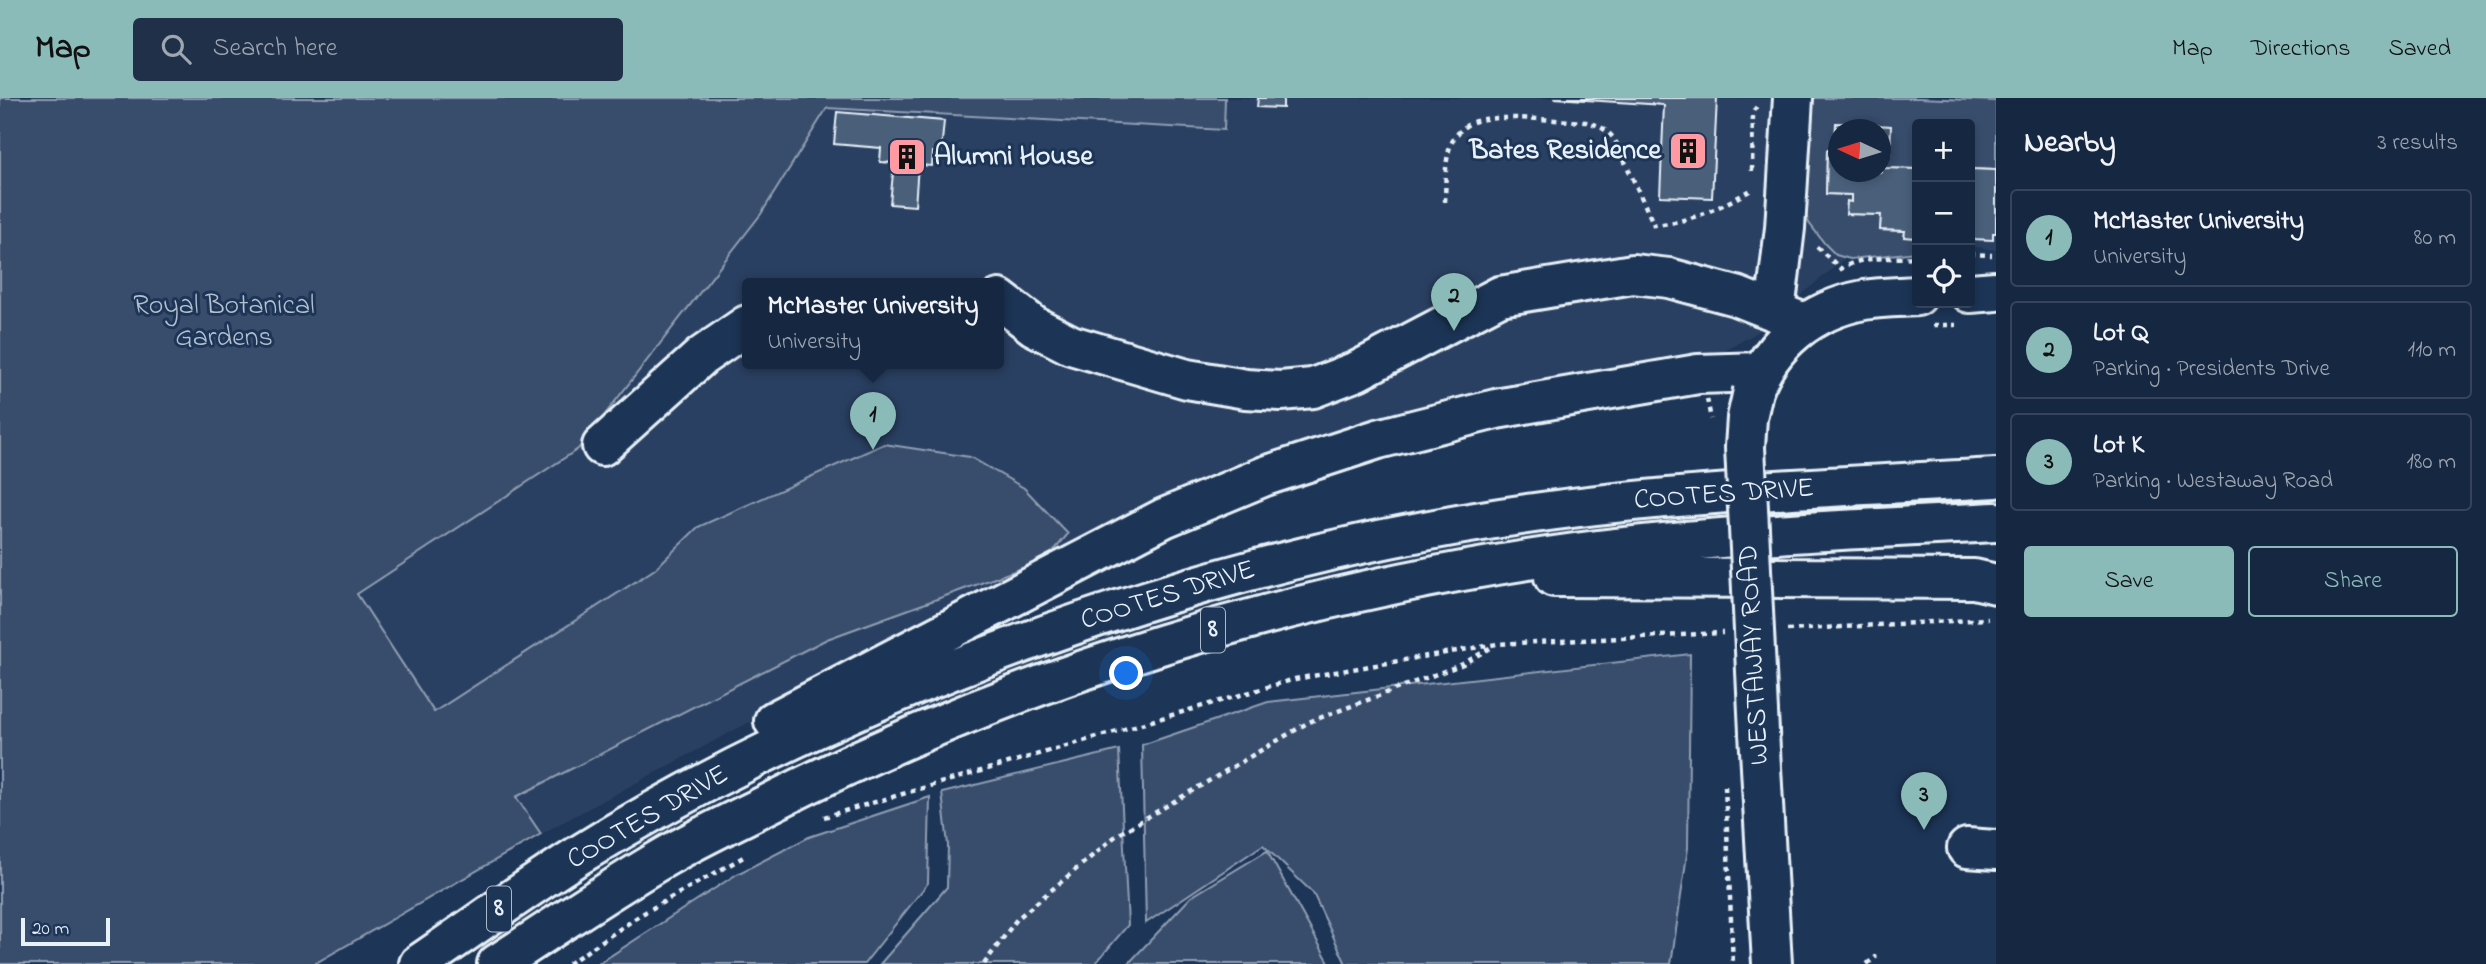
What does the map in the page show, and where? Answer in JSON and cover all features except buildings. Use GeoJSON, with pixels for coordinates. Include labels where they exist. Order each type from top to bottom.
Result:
{"type":"FeatureCollection","features":[{"type":"Feature","properties":{"kind":"main road"},"geometry":{"type":"LineString","coordinates":[[1004,303],[1034,326],[1071,345],[1187,379],[1281,391],[1313,388],[1357,371],[1500,296],[1633,274],[1669,278],[1736,296],[1789,317],[1785,228],[1793,98]]}},
{"type":"Feature","properties":{"kind":"main road"},"geometry":{"type":"LineString","coordinates":[[1963,309],[1996,291]]}},
{"type":"Feature","properties":{"kind":"main road","name":"WESTAWAY ROAD"},"geometry":{"type":"LineString","coordinates":[[1772,964],[1745,447],[1747,418],[1757,382],[1779,345],[1789,317],[1867,299],[1924,311]]}},
{"type":"Feature","properties":{"kind":"main road"},"geometry":{"type":"LineString","coordinates":[[602,446],[702,356],[742,328]]}},
{"type":"Feature","properties":{"kind":"main road"},"geometry":{"type":"LineString","coordinates":[[579,855],[648,796],[783,716],[1164,518],[1265,476],[1378,439],[1496,409],[1698,374],[1757,382]]}},
{"type":"Feature","properties":{"kind":"main road","name":"COOTES DRIVE"},"geometry":{"type":"LineString","coordinates":[[419,964],[579,855],[720,775],[825,724],[952,669],[1066,626],[1288,560],[1382,539],[1504,517],[1660,497],[1996,478]]}},
{"type":"Feature","properties":{"kind":"main road","name":"COOTES DRIVE"},"geometry":{"type":"LineString","coordinates":[[497,964],[667,855],[846,764],[1025,691],[1129,655],[1230,625],[1345,595],[1436,576],[1574,554],[1710,539],[1996,522]]}},
{"type":"Feature","properties":{"kind":"main road"},"geometry":{"type":"LineString","coordinates":[[1436,576],[1974,579],[1996,584]]}},
{"type":"Feature","properties":{"kind":"path"},"geometry":{"type":"LineString","coordinates":[[1445,202],[1452,143],[1467,125],[1489,118],[1586,122],[1608,131],[1615,140],[1654,226],[1700,216],[1751,190]]}},
{"type":"Feature","properties":{"kind":"path"},"geometry":{"type":"LineString","coordinates":[[1785,228],[1807,238],[1841,269],[1848,264],[1868,260],[1912,257]]}},
{"type":"Feature","properties":{"kind":"path"},"geometry":{"type":"LineString","coordinates":[[1975,254],[1996,255]]}},
{"type":"Feature","properties":{"kind":"path"},"geometry":{"type":"LineString","coordinates":[[1924,311],[1963,309]]}},
{"type":"Feature","properties":{"kind":"path"},"geometry":{"type":"LineString","coordinates":[[1776,630],[1996,618]]}},
{"type":"Feature","properties":{"kind":"path"},"geometry":{"type":"LineString","coordinates":[[819,819],[1295,678],[1497,644],[1734,632]]}},
{"type":"Feature","properties":{"kind":"path"},"geometry":{"type":"LineString","coordinates":[[984,964],[1017,919],[1117,835],[1308,722],[1463,664],[1497,644]]}},
{"type":"Feature","properties":{"kind":"path"},"geometry":{"type":"LineString","coordinates":[[1725,784],[1734,964]]}},
{"type":"Feature","properties":{"kind":"path"},"geometry":{"type":"LineString","coordinates":[[568,964],[642,914],[747,855]]}},
{"type":"Feature","properties":{"kind":"path"},"geometry":{"type":"LineString","coordinates":[[1867,964],[1877,956]]}},
{"type":"Feature","properties":{"kind":"shaded area"},"geometry":{"type":"Polygon","coordinates":[[[1225,98],[1996,98],[1996,250],[1975,247],[1975,119],[1912,119],[1912,249],[1849,255],[1754,334],[1719,354],[1696,362],[1435,411],[785,703],[541,834],[498,772],[432,717],[312,531],[797,105],[1223,130],[1225,98]]]}},
{"type":"Feature","properties":{"kind":"green space","name":"Royal Botanical Gardens"},"geometry":{"type":"Polygon","coordinates":[[[0,98],[1225,98],[1224,130],[827,108],[761,214],[578,449],[357,594],[434,712],[655,569],[698,527],[884,444],[970,457],[1024,488],[1068,534],[1047,559],[827,639],[516,797],[541,834],[314,964],[0,964],[0,98]]]}},
{"type":"Feature","properties":{"kind":"green space"},"geometry":{"type":"Polygon","coordinates":[[[1813,98],[1996,101],[1996,170],[1975,169],[1975,119],[1912,119],[1912,169],[1891,168],[1891,119],[1828,119],[1826,194],[1851,195],[1851,202],[1847,202],[1847,214],[1881,215],[1880,230],[1905,231],[1905,237],[1912,238],[1912,253],[1850,259],[1836,255],[1809,223],[1798,199],[1805,115],[1813,98]]]}},
{"type":"Feature","properties":{"kind":"green space"},"geometry":{"type":"Polygon","coordinates":[[[1690,654],[1688,848],[1671,964],[1346,964],[1313,893],[1263,845],[1146,923],[1142,745],[1268,702],[1690,654]]]}},
{"type":"Feature","properties":{"kind":"green space"},"geometry":{"type":"Polygon","coordinates":[[[1119,750],[1128,925],[1095,964],[880,964],[947,887],[948,845],[942,793],[1119,750]]]}},
{"type":"Feature","properties":{"kind":"green space"},"geometry":{"type":"Polygon","coordinates":[[[930,797],[928,883],[864,964],[598,964],[737,874],[809,837],[930,797]]]}},
{"type":"Feature","properties":{"kind":"green space"},"geometry":{"type":"Polygon","coordinates":[[[1267,851],[1330,964],[1128,964],[1191,897],[1267,851]]]}},
{"type":"Feature","properties":{"kind":"place","name":"Bates Residence"},"geometry":{"type":"Point","coordinates":[1688,151]}},
{"type":"Feature","properties":{"kind":"place","name":"Alumni House"},"geometry":{"type":"Point","coordinates":[907,157]}},
{"type":"Feature","properties":{"kind":"place","name":"Lot Q"},"geometry":{"type":"Point","coordinates":[1454,331]}},
{"type":"Feature","properties":{"kind":"place","name":"McMaster University"},"geometry":{"type":"Point","coordinates":[873,450]}},
{"type":"Feature","properties":{"kind":"place","name":"Lot K"},"geometry":{"type":"Point","coordinates":[1924,830]}}]}
